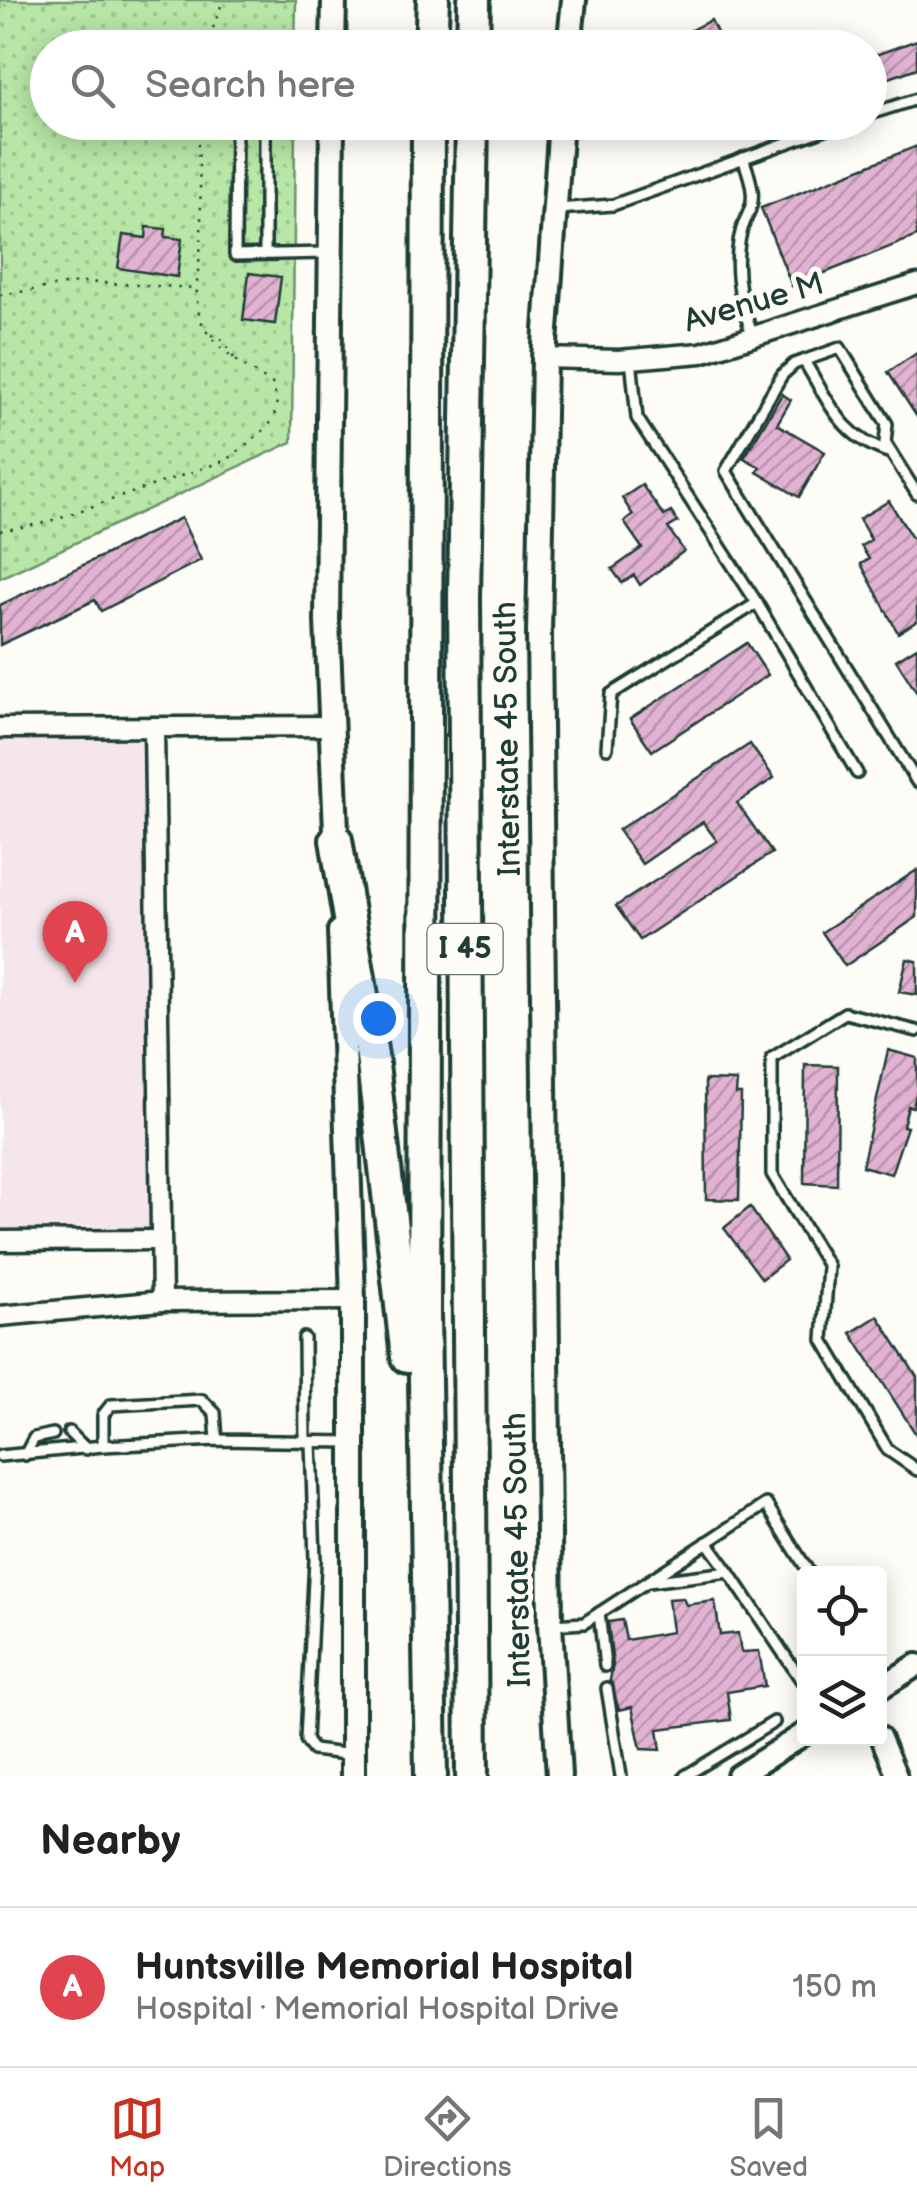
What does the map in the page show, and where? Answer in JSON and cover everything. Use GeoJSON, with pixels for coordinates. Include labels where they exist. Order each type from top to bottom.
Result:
{"type":"FeatureCollection","features":[{"type":"Feature","properties":{"kind":"highway"},"geometry":{"type":"LineString","coordinates":[[432,30],[433,0]]}},
{"type":"Feature","properties":{"kind":"highway"},"geometry":{"type":"LineString","coordinates":[[473,30],[474,0]]}},
{"type":"Feature","properties":{"kind":"highway","name":"I 45"},"geometry":{"type":"LineString","coordinates":[[428,140],[424,1314],[430,1776]]}},
{"type":"Feature","properties":{"kind":"highway","name":"I 45"},"geometry":{"type":"LineString","coordinates":[[472,140],[464,638],[472,1776]]}},
{"type":"Feature","properties":{"kind":"highway"},"geometry":{"type":"LineString","coordinates":[[336,840],[372,1056],[404,1332],[419,1482],[422,1661],[430,1776]]}},
{"type":"Feature","properties":{"kind":"main road"},"geometry":{"type":"LineString","coordinates":[[334,0],[334,30]]}},
{"type":"Feature","properties":{"kind":"main road"},"geometry":{"type":"LineString","coordinates":[[571,30],[574,0]]}},
{"type":"Feature","properties":{"kind":"main road"},"geometry":{"type":"LineString","coordinates":[[332,140],[327,621],[353,1300],[353,1766]]}},
{"type":"Feature","properties":{"kind":"main road","name":"Interstate 45 South"},"geometry":{"type":"LineString","coordinates":[[559,140],[544,358],[539,634],[550,1625],[559,1776]]}},
{"type":"Feature","properties":{"kind":"street","name":"Avenue M"},"geometry":{"type":"LineString","coordinates":[[544,358],[631,359],[701,353],[917,284]]}},
{"type":"Feature","properties":{"kind":"street"},"geometry":{"type":"LineString","coordinates":[[0,728],[332,726]]}},
{"type":"Feature","properties":{"kind":"street"},"geometry":{"type":"LineString","coordinates":[[154,727],[162,1301]]}},
{"type":"Feature","properties":{"kind":"street"},"geometry":{"type":"LineString","coordinates":[[0,1240],[160,1240]]}},
{"type":"Feature","properties":{"kind":"street"},"geometry":{"type":"LineString","coordinates":[[0,1316],[162,1301],[353,1300]]}},
{"type":"Feature","properties":{"kind":"street"},"geometry":{"type":"LineString","coordinates":[[887,1682],[917,1664]]}},
{"type":"Feature","properties":{"kind":"street"},"geometry":{"type":"LineString","coordinates":[[738,1776],[797,1738]]}},
{"type":"Feature","properties":{"kind":"street"},"geometry":{"type":"LineString","coordinates":[[884,1746],[897,1776]]}},
{"type":"Feature","properties":{"kind":"lane"},"geometry":{"type":"LineString","coordinates":[[887,108],[917,98]]}},
{"type":"Feature","properties":{"kind":"lane"},"geometry":{"type":"LineString","coordinates":[[236,140],[235,255],[330,253]]}},
{"type":"Feature","properties":{"kind":"lane"},"geometry":{"type":"LineString","coordinates":[[265,140],[265,254]]}},
{"type":"Feature","properties":{"kind":"lane"},"geometry":{"type":"LineString","coordinates":[[552,208],[613,206],[794,140]]}},
{"type":"Feature","properties":{"kind":"lane"},"geometry":{"type":"LineString","coordinates":[[743,158],[755,204],[738,246],[739,299],[754,338]]}},
{"type":"Feature","properties":{"kind":"lane"},"geometry":{"type":"LineString","coordinates":[[917,494],[886,442],[888,424],[840,348],[804,361],[782,375],[726,471],[917,782]]}},
{"type":"Feature","properties":{"kind":"lane"},"geometry":{"type":"LineString","coordinates":[[631,359],[636,418],[757,602],[857,773]]}},
{"type":"Feature","properties":{"kind":"lane"},"geometry":{"type":"LineString","coordinates":[[804,361],[846,430],[860,441],[892,453]]}},
{"type":"Feature","properties":{"kind":"lane"},"geometry":{"type":"LineString","coordinates":[[608,748],[611,694],[757,602]]}},
{"type":"Feature","properties":{"kind":"lane"},"geometry":{"type":"LineString","coordinates":[[917,1031],[845,1012],[772,1058],[772,1155],[777,1185],[828,1266],[822,1340],[888,1450],[917,1470]]}},
{"type":"Feature","properties":{"kind":"lane"},"geometry":{"type":"LineString","coordinates":[[304,1338],[315,1560],[306,1740],[313,1750],[353,1766]]}},
{"type":"Feature","properties":{"kind":"lane"},"geometry":{"type":"LineString","coordinates":[[103,1446],[103,1415],[111,1405],[202,1400],[215,1414],[217,1440]]}},
{"type":"Feature","properties":{"kind":"lane"},"geometry":{"type":"LineString","coordinates":[[68,1432],[86,1449]]}},
{"type":"Feature","properties":{"kind":"lane"},"geometry":{"type":"LineString","coordinates":[[26,1455],[34,1438],[52,1434]]}},
{"type":"Feature","properties":{"kind":"lane"},"geometry":{"type":"LineString","coordinates":[[0,1456],[217,1440],[355,1442]]}},
{"type":"Feature","properties":{"kind":"lane"},"geometry":{"type":"LineString","coordinates":[[550,1625],[584,1623],[766,1504],[805,1566]]}},
{"type":"Feature","properties":{"kind":"lane"},"geometry":{"type":"LineString","coordinates":[[707,1542],[797,1674]]}},
{"type":"Feature","properties":{"kind":"lane"},"geometry":{"type":"LineString","coordinates":[[646,1582],[729,1572]]}},
{"type":"Feature","properties":{"kind":"lane"},"geometry":{"type":"LineString","coordinates":[[599,1613],[605,1666]]}},
{"type":"Feature","properties":{"kind":"lane"},"geometry":{"type":"LineString","coordinates":[[608,1688],[621,1776]]}},
{"type":"Feature","properties":{"kind":"lane"},"geometry":{"type":"LineString","coordinates":[[685,1776],[774,1722]]}},
{"type":"Feature","properties":{"kind":"path"},"geometry":{"type":"LineString","coordinates":[[212,30],[222,0]]}},
{"type":"Feature","properties":{"kind":"path"},"geometry":{"type":"LineString","coordinates":[[0,531],[44,523],[201,469],[250,445],[270,426],[278,394],[274,385],[236,361],[209,334],[201,316],[197,288],[201,237],[198,140]]}},
{"type":"Feature","properties":{"kind":"path"},"geometry":{"type":"LineString","coordinates":[[0,294],[84,282],[197,288]]}},
{"type":"Feature","properties":{"kind":"shaded area"},"geometry":{"type":"Polygon","coordinates":[[[148,734],[152,1230],[0,1234],[0,735],[148,734]]]}},
{"type":"Feature","properties":{"kind":"green space"},"geometry":{"type":"Polygon","coordinates":[[[0,0],[296,0],[295,30],[30,30],[30,140],[295,140],[292,442],[0,578],[0,0]]]}},
{"type":"Feature","properties":{"kind":"building"},"geometry":{"type":"Polygon","coordinates":[[[711,20],[716,30],[691,30],[711,20]]]}},
{"type":"Feature","properties":{"kind":"building"},"geometry":{"type":"Polygon","coordinates":[[[917,40],[917,68],[887,79],[887,51],[917,40]]]}},
{"type":"Feature","properties":{"kind":"building"},"geometry":{"type":"Polygon","coordinates":[[[917,146],[917,236],[792,286],[761,208],[917,146]]]}},
{"type":"Feature","properties":{"kind":"building"},"geometry":{"type":"Polygon","coordinates":[[[147,227],[166,229],[165,237],[182,239],[177,277],[118,268],[123,235],[146,238],[147,227]]]}},
{"type":"Feature","properties":{"kind":"building"},"geometry":{"type":"Polygon","coordinates":[[[249,273],[281,277],[275,324],[243,320],[249,273]]]}},
{"type":"Feature","properties":{"kind":"building"},"geometry":{"type":"Polygon","coordinates":[[[917,353],[917,417],[888,372],[917,353]]]}},
{"type":"Feature","properties":{"kind":"building"},"geometry":{"type":"Polygon","coordinates":[[[782,394],[791,400],[777,424],[825,452],[799,497],[757,472],[760,467],[744,458],[782,394]]]}},
{"type":"Feature","properties":{"kind":"building"},"geometry":{"type":"Polygon","coordinates":[[[642,485],[664,516],[671,512],[678,522],[668,528],[684,551],[640,585],[634,575],[622,583],[612,569],[642,548],[624,522],[633,515],[622,498],[642,485]]]}},
{"type":"Feature","properties":{"kind":"building"},"geometry":{"type":"Polygon","coordinates":[[[889,501],[917,546],[917,621],[898,633],[861,564],[869,559],[861,546],[871,540],[859,519],[889,501]]]}},
{"type":"Feature","properties":{"kind":"building"},"geometry":{"type":"Polygon","coordinates":[[[181,518],[201,560],[101,611],[95,600],[0,645],[0,605],[181,518]]]}},
{"type":"Feature","properties":{"kind":"building"},"geometry":{"type":"Polygon","coordinates":[[[747,643],[768,675],[652,751],[630,719],[747,643]]]}},
{"type":"Feature","properties":{"kind":"building"},"geometry":{"type":"Polygon","coordinates":[[[917,647],[917,693],[896,660],[917,647]]]}},
{"type":"Feature","properties":{"kind":"building"},"geometry":{"type":"Polygon","coordinates":[[[750,744],[774,778],[737,803],[772,853],[640,940],[616,906],[717,841],[703,822],[642,864],[618,830],[750,744]]]}},
{"type":"Feature","properties":{"kind":"building"},"geometry":{"type":"Polygon","coordinates":[[[917,870],[917,917],[845,966],[822,932],[917,870]]]}},
{"type":"Feature","properties":{"kind":"building"},"geometry":{"type":"Polygon","coordinates":[[[907,959],[917,961],[917,995],[899,992],[907,959]]]}},
{"type":"Feature","properties":{"kind":"building"},"geometry":{"type":"Polygon","coordinates":[[[888,1050],[917,1058],[917,1090],[913,1107],[908,1106],[903,1126],[907,1127],[891,1174],[862,1166],[888,1050]]]}},
{"type":"Feature","properties":{"kind":"building"},"geometry":{"type":"Polygon","coordinates":[[[805,1065],[838,1066],[837,1185],[804,1183],[805,1065]]]}},
{"type":"Feature","properties":{"kind":"building"},"geometry":{"type":"Polygon","coordinates":[[[705,1080],[737,1081],[736,1094],[741,1094],[739,1200],[706,1199],[705,1080]]]}},
{"type":"Feature","properties":{"kind":"building"},"geometry":{"type":"Polygon","coordinates":[[[750,1207],[786,1260],[762,1279],[724,1228],[750,1207]]]}},
{"type":"Feature","properties":{"kind":"building"},"geometry":{"type":"Polygon","coordinates":[[[878,1316],[917,1377],[917,1436],[851,1333],[878,1316]]]}},
{"type":"Feature","properties":{"kind":"building"},"geometry":{"type":"Polygon","coordinates":[[[683,1598],[686,1605],[715,1601],[720,1635],[738,1633],[741,1652],[759,1651],[765,1686],[727,1692],[731,1720],[658,1729],[661,1750],[641,1749],[632,1707],[619,1710],[610,1680],[613,1665],[608,1622],[622,1620],[626,1640],[672,1632],[668,1599],[683,1598]]]}},
{"type":"Feature","properties":{"kind":"place","name":"Huntsville Memorial Hospital"},"geometry":{"type":"Point","coordinates":[75,983]}}]}
